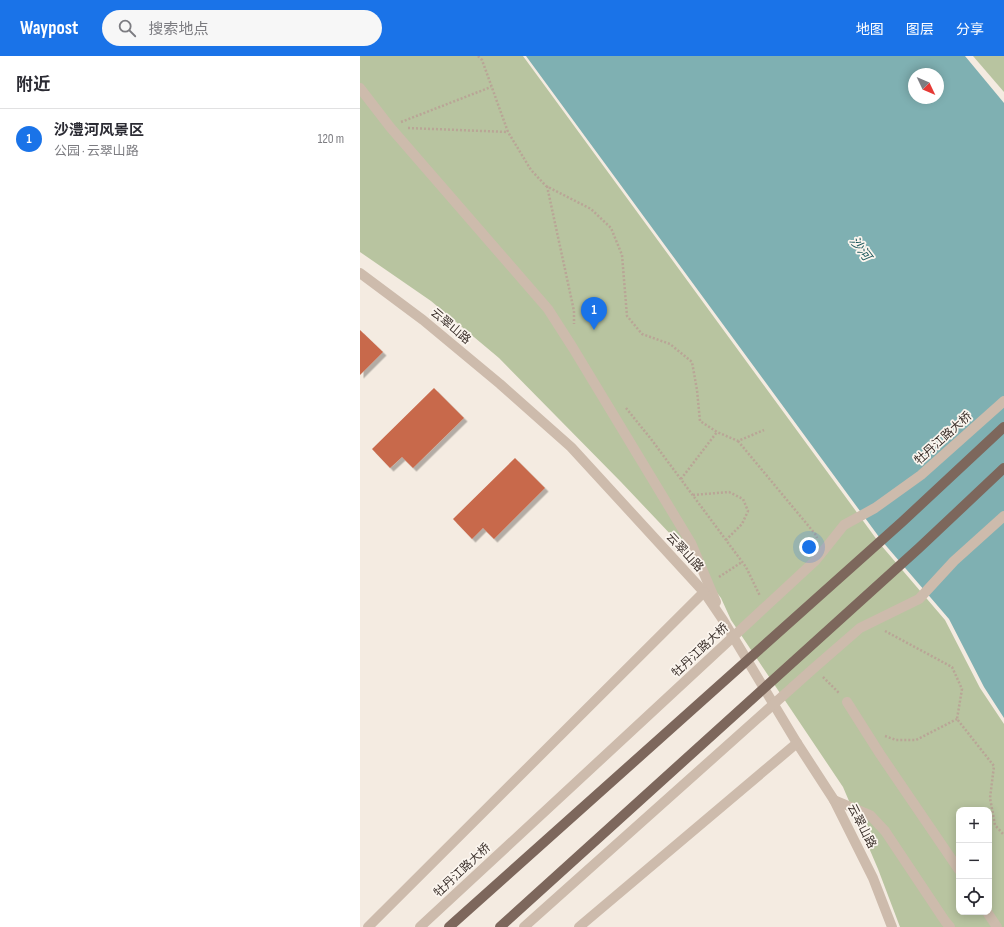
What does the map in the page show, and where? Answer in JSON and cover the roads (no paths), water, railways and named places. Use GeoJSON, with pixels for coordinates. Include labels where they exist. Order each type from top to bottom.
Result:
{"type":"FeatureCollection","features":[{"type":"Feature","properties":{"kind":"main road"},"geometry":{"type":"LineString","coordinates":[[449,927],[902,522],[1004,427]]}},
{"type":"Feature","properties":{"kind":"main road"},"geometry":{"type":"LineString","coordinates":[[500,927],[919,548],[1004,468]]}},
{"type":"Feature","properties":{"kind":"street","name":"云翠山路"},"geometry":{"type":"LineString","coordinates":[[360,88],[390,127],[548,309],[573,348],[691,543],[706,588],[723,620],[797,743],[834,800],[873,878],[892,927]]}},
{"type":"Feature","properties":{"kind":"street","name":"云翠山路"},"geometry":{"type":"LineString","coordinates":[[360,273],[423,320],[500,384],[571,447],[706,588]]}},
{"type":"Feature","properties":{"kind":"street","name":"牡丹江路大桥"},"geometry":{"type":"LineString","coordinates":[[420,927],[816,560],[844,525],[875,508],[921,475],[1004,401]]}},
{"type":"Feature","properties":{"kind":"street"},"geometry":{"type":"LineString","coordinates":[[524,927],[860,628],[919,599],[954,561],[1004,516]]}},
{"type":"Feature","properties":{"kind":"street"},"geometry":{"type":"LineString","coordinates":[[368,927],[706,588]]}},
{"type":"Feature","properties":{"kind":"street"},"geometry":{"type":"LineString","coordinates":[[847,702],[956,866]]}},
{"type":"Feature","properties":{"kind":"street"},"geometry":{"type":"LineString","coordinates":[[579,927],[797,743]]}},
{"type":"Feature","properties":{"kind":"street"},"geometry":{"type":"LineString","coordinates":[[834,800],[870,815],[885,831],[950,927]]}},
{"type":"Feature","properties":{"kind":"street"},"geometry":{"type":"LineString","coordinates":[[989,915],[997,927]]}},
{"type":"Feature","properties":{"kind":"water","name":"沙河"},"geometry":{"type":"Polygon","coordinates":[[[526,56],[965,56],[1004,103],[1004,718],[984,687],[949,619],[882,541],[526,56]]]}},
{"type":"Feature","properties":{"kind":"place","name":"沙澧河风景区"},"geometry":{"type":"Point","coordinates":[594,330]}}]}
